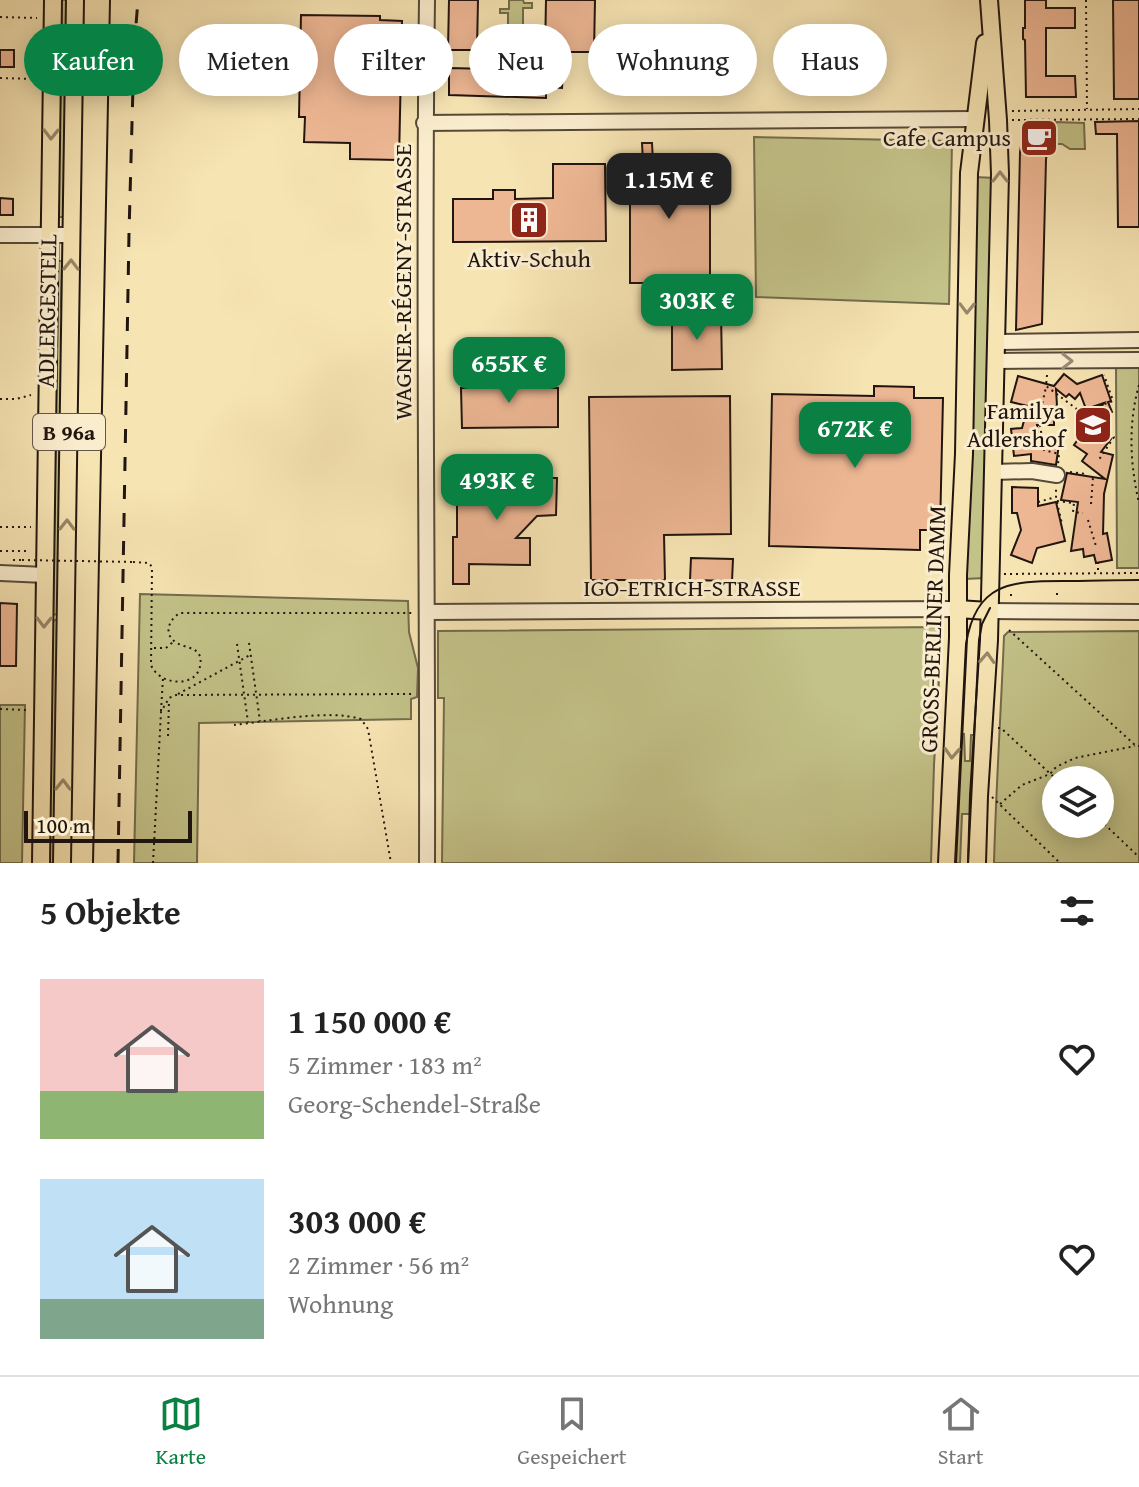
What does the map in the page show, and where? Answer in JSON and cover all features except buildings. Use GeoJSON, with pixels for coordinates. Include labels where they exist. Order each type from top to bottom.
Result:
{"type":"FeatureCollection","features":[{"type":"Feature","properties":{"kind":"main road","name":"ADLERGESTELL"},"geometry":{"type":"LineString","coordinates":[[41,863],[53,0]]}},
{"type":"Feature","properties":{"kind":"main road","name":"ADLERGESTELL"},"geometry":{"type":"LineString","coordinates":[[62,863],[75,0]]}},
{"type":"Feature","properties":{"kind":"main road","name":"GROSS-BERLINER DAMM"},"geometry":{"type":"LineString","coordinates":[[977,863],[989,611],[1000,174],[1006,117],[989,7]]}},
{"type":"Feature","properties":{"kind":"main road","name":"GROSS-BERLINER DAMM"},"geometry":{"type":"LineString","coordinates":[[947,863],[964,454],[969,173],[989,7]]}},
{"type":"Feature","properties":{"kind":"main road"},"geometry":{"type":"LineString","coordinates":[[974,119],[1006,117]]}},
{"type":"Feature","properties":{"kind":"main road"},"geometry":{"type":"LineString","coordinates":[[957,609],[989,611]]}},
{"type":"Feature","properties":{"kind":"street","name":"WAGNER-RÉGENY-STRASSE"},"geometry":{"type":"LineString","coordinates":[[427,0],[424,123],[427,863]]}},
{"type":"Feature","properties":{"kind":"street"},"geometry":{"type":"LineString","coordinates":[[424,123],[974,119]]}},
{"type":"Feature","properties":{"kind":"street"},"geometry":{"type":"LineString","coordinates":[[0,235],[72,235]]}},
{"type":"Feature","properties":{"kind":"street"},"geometry":{"type":"LineString","coordinates":[[996,342],[1139,340]]}},
{"type":"Feature","properties":{"kind":"street"},"geometry":{"type":"LineString","coordinates":[[995,361],[1139,360]]}},
{"type":"Feature","properties":{"kind":"street"},"geometry":{"type":"LineString","coordinates":[[993,472],[1032,471],[1057,475]]}},
{"type":"Feature","properties":{"kind":"street"},"geometry":{"type":"LineString","coordinates":[[0,573],[45,575]]}},
{"type":"Feature","properties":{"kind":"street","name":"IGO-ETRICH-STRASSE"},"geometry":{"type":"LineString","coordinates":[[428,612],[957,609]]}},
{"type":"Feature","properties":{"kind":"street"},"geometry":{"type":"LineString","coordinates":[[989,611],[1139,612]]}},
{"type":"Feature","properties":{"kind":"path"},"geometry":{"type":"LineString","coordinates":[[1086,0],[1087,110]]}},
{"type":"Feature","properties":{"kind":"path"},"geometry":{"type":"LineString","coordinates":[[0,17],[37,18]]}},
{"type":"Feature","properties":{"kind":"path"},"geometry":{"type":"LineString","coordinates":[[0,78],[24,79]]}},
{"type":"Feature","properties":{"kind":"path"},"geometry":{"type":"LineString","coordinates":[[1006,117],[1035,111],[1139,109]]}},
{"type":"Feature","properties":{"kind":"path"},"geometry":{"type":"LineString","coordinates":[[1077,110],[1077,120]]}},
{"type":"Feature","properties":{"kind":"path"},"geometry":{"type":"LineString","coordinates":[[1119,110],[1119,119]]}},
{"type":"Feature","properties":{"kind":"path"},"geometry":{"type":"LineString","coordinates":[[1035,111],[1035,120]]}},
{"type":"Feature","properties":{"kind":"path"},"geometry":{"type":"LineString","coordinates":[[1006,117],[1035,120],[1139,119]]}},
{"type":"Feature","properties":{"kind":"path"},"geometry":{"type":"LineString","coordinates":[[1048,366],[1041,408],[1051,406]]}},
{"type":"Feature","properties":{"kind":"path"},"geometry":{"type":"LineString","coordinates":[[1082,412],[1115,401],[1102,369]]}},
{"type":"Feature","properties":{"kind":"path"},"geometry":{"type":"LineString","coordinates":[[1139,385],[1133,409],[1131,441],[1139,503]]}},
{"type":"Feature","properties":{"kind":"path"},"geometry":{"type":"LineString","coordinates":[[1046,386],[1114,437],[1098,461]]}},
{"type":"Feature","properties":{"kind":"path"},"geometry":{"type":"LineString","coordinates":[[0,399],[31,395]]}},
{"type":"Feature","properties":{"kind":"path"},"geometry":{"type":"LineString","coordinates":[[1065,399],[1071,396]]}},
{"type":"Feature","properties":{"kind":"path"},"geometry":{"type":"LineString","coordinates":[[1008,412],[1033,419]]}},
{"type":"Feature","properties":{"kind":"path"},"geometry":{"type":"LineString","coordinates":[[1040,425],[1044,452],[1059,454],[1058,471],[1087,474]]}},
{"type":"Feature","properties":{"kind":"path"},"geometry":{"type":"LineString","coordinates":[[1057,475],[1056,499],[1062,524]]}},
{"type":"Feature","properties":{"kind":"path"},"geometry":{"type":"LineString","coordinates":[[1091,504],[1093,477]]}},
{"type":"Feature","properties":{"kind":"path"},"geometry":{"type":"LineString","coordinates":[[1038,502],[1056,499],[1074,503],[1073,512],[1083,513]]}},
{"type":"Feature","properties":{"kind":"path"},"geometry":{"type":"LineString","coordinates":[[1088,520],[1096,546]]}},
{"type":"Feature","properties":{"kind":"path"},"geometry":{"type":"LineString","coordinates":[[0,527],[29,527]]}},
{"type":"Feature","properties":{"kind":"path"},"geometry":{"type":"LineString","coordinates":[[0,551],[29,551]]}},
{"type":"Feature","properties":{"kind":"path"},"geometry":{"type":"LineString","coordinates":[[22,560],[149,563],[153,569],[153,669],[163,678],[185,681],[200,668],[200,659],[196,651],[174,641],[169,633],[170,623],[175,616],[184,612],[411,613]]}},
{"type":"Feature","properties":{"kind":"path"},"geometry":{"type":"LineString","coordinates":[[1098,562],[1098,573]]}},
{"type":"Feature","properties":{"kind":"path"},"geometry":{"type":"LineString","coordinates":[[1004,580],[1004,574],[1139,573]]}},
{"type":"Feature","properties":{"kind":"path"},"geometry":{"type":"LineString","coordinates":[[1057,589],[1057,595]]}},
{"type":"Feature","properties":{"kind":"path"},"geometry":{"type":"LineString","coordinates":[[1009,630],[1138,746]]}},
{"type":"Feature","properties":{"kind":"path"},"geometry":{"type":"LineString","coordinates":[[152,648],[166,648],[174,641]]}},
{"type":"Feature","properties":{"kind":"path"},"geometry":{"type":"LineString","coordinates":[[249,643],[260,722]]}},
{"type":"Feature","properties":{"kind":"path"},"geometry":{"type":"LineString","coordinates":[[237,644],[248,723]]}},
{"type":"Feature","properties":{"kind":"path"},"geometry":{"type":"LineString","coordinates":[[161,712],[169,698],[250,655]]}},
{"type":"Feature","properties":{"kind":"path"},"geometry":{"type":"LineString","coordinates":[[153,863],[163,678]]}},
{"type":"Feature","properties":{"kind":"path"},"geometry":{"type":"LineString","coordinates":[[176,695],[427,694]]}},
{"type":"Feature","properties":{"kind":"path"},"geometry":{"type":"LineString","coordinates":[[168,736],[169,698]]}},
{"type":"Feature","properties":{"kind":"path"},"geometry":{"type":"LineString","coordinates":[[0,709],[27,710]]}},
{"type":"Feature","properties":{"kind":"path"},"geometry":{"type":"LineString","coordinates":[[234,725],[306,717],[353,716],[361,719],[368,729],[391,863]]}},
{"type":"Feature","properties":{"kind":"path"},"geometry":{"type":"LineString","coordinates":[[997,728],[1001,728],[1042,766]]}},
{"type":"Feature","properties":{"kind":"path"},"geometry":{"type":"LineString","coordinates":[[1058,766],[1075,758],[1138,746]]}},
{"type":"Feature","properties":{"kind":"path"},"geometry":{"type":"LineString","coordinates":[[1000,804],[1022,785],[1042,777]]}},
{"type":"Feature","properties":{"kind":"path"},"geometry":{"type":"LineString","coordinates":[[993,798],[1060,863]]}},
{"type":"Feature","properties":{"kind":"path"},"geometry":{"type":"LineString","coordinates":[[1114,833],[1139,857]]}},
{"type":"Feature","properties":{"kind":"shaded area"},"geometry":{"type":"Polygon","coordinates":[[[62,0],[70,0],[70,24],[62,24],[62,0]]]}},
{"type":"Feature","properties":{"kind":"shaded area"},"geometry":{"type":"Polygon","coordinates":[[[509,0],[532,3],[532,8],[523,8],[523,24],[508,24],[508,13],[500,13],[500,9],[509,9],[509,0]]]}},
{"type":"Feature","properties":{"kind":"shaded area"},"geometry":{"type":"Polygon","coordinates":[[[60,96],[68,96],[66,217],[58,217],[60,96]]]}},
{"type":"Feature","properties":{"kind":"shaded area"},"geometry":{"type":"Polygon","coordinates":[[[1056,122],[1084,123],[1085,149],[1052,144],[1053,135],[1057,135],[1056,122]]]}},
{"type":"Feature","properties":{"kind":"shaded area"},"geometry":{"type":"Polygon","coordinates":[[[754,137],[952,141],[949,304],[756,297],[754,137]]]}},
{"type":"Feature","properties":{"kind":"shaded area"},"geometry":{"type":"Polygon","coordinates":[[[975,177],[995,178],[985,578],[965,579],[975,177]]]}},
{"type":"Feature","properties":{"kind":"shaded area"},"geometry":{"type":"Polygon","coordinates":[[[58,261],[62,261],[64,328],[61,613],[53,615],[58,261]]]}},
{"type":"Feature","properties":{"kind":"shaded area"},"geometry":{"type":"Polygon","coordinates":[[[1116,368],[1139,368],[1139,568],[1117,568],[1116,368]]]}},
{"type":"Feature","properties":{"kind":"shaded area"},"geometry":{"type":"Polygon","coordinates":[[[140,594],[408,601],[409,632],[418,668],[417,697],[411,699],[411,719],[199,723],[197,863],[134,863],[140,594]]]}},
{"type":"Feature","properties":{"kind":"shaded area"},"geometry":{"type":"Polygon","coordinates":[[[60,618],[56,863],[49,863],[53,621],[60,618]]]}},
{"type":"Feature","properties":{"kind":"shaded area"},"geometry":{"type":"Polygon","coordinates":[[[942,627],[931,863],[442,863],[444,698],[438,698],[438,631],[942,627]]]}},
{"type":"Feature","properties":{"kind":"shaded area"},"geometry":{"type":"Polygon","coordinates":[[[1139,631],[1139,863],[994,863],[1004,636],[1008,632],[1139,631]]]}},
{"type":"Feature","properties":{"kind":"shaded area"},"geometry":{"type":"Polygon","coordinates":[[[0,705],[25,705],[22,863],[0,863],[0,705]]]}},
{"type":"Feature","properties":{"kind":"shaded area"},"geometry":{"type":"Polygon","coordinates":[[[958,734],[964,734],[965,761],[970,761],[971,735],[977,735],[973,814],[962,814],[960,863],[952,863],[958,734]]]}},
{"type":"Feature","properties":{"kind":"tram line"},"geometry":{"type":"LineString","coordinates":[[93,863],[110,0]]}},
{"type":"Feature","properties":{"kind":"tram line"},"geometry":{"type":"LineString","coordinates":[[955,863],[966,644],[978,608],[998,590],[1027,582],[1139,580]]}},
{"type":"Feature","properties":{"kind":"tram line"},"geometry":{"type":"LineString","coordinates":[[968,863],[979,640],[990,608]]}},
{"type":"Feature","properties":{"kind":"railway"},"geometry":{"type":"LineString","coordinates":[[118,863],[129,233],[138,0]]}},
{"type":"Feature","properties":{"kind":"place","name":"Cafe Campus"},"geometry":{"type":"Point","coordinates":[1039,138]}},
{"type":"Feature","properties":{"kind":"place","name":"Aktiv-Schuh"},"geometry":{"type":"Point","coordinates":[529,220]}},
{"type":"Feature","properties":{"kind":"place","name":"Familya Adlershof"},"geometry":{"type":"Point","coordinates":[1093,425]}}]}
